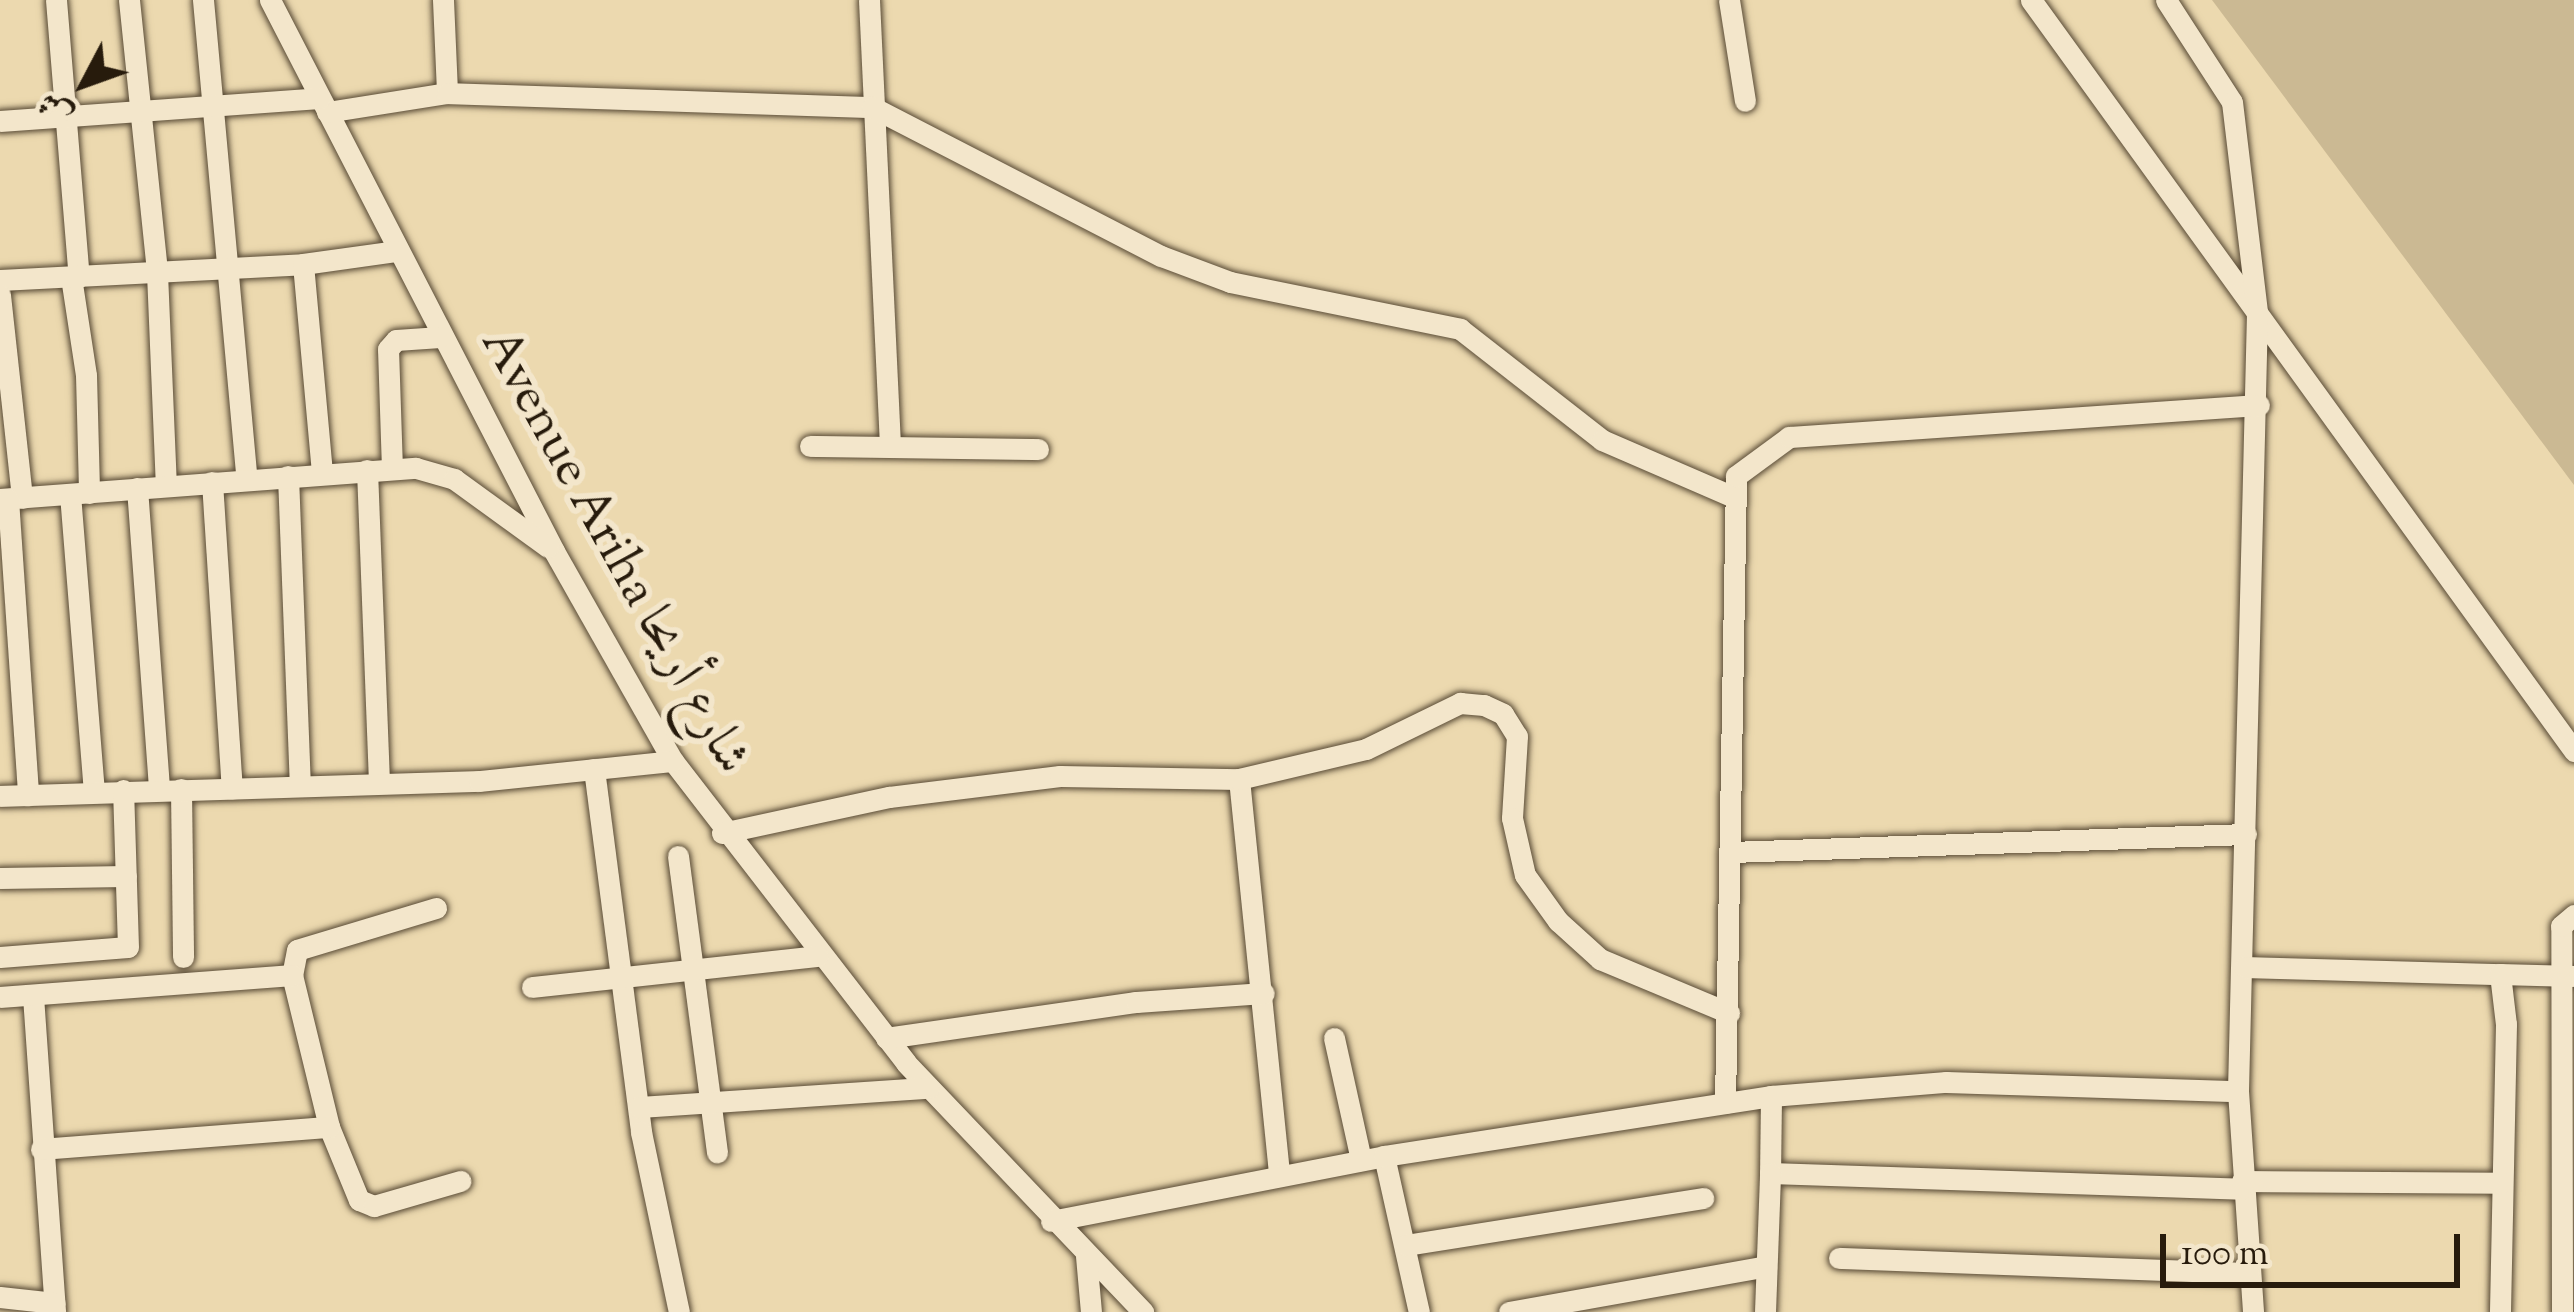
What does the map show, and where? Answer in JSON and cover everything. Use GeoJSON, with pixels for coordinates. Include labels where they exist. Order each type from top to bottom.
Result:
{"type":"FeatureCollection","features":[{"type":"Feature","properties":{"kind":"street"},"geometry":{"type":"LineString","coordinates":[[56,0],[86,376],[79,494],[94,792]]}},
{"type":"Feature","properties":{"kind":"street"},"geometry":{"type":"LineString","coordinates":[[129,0],[157,273],[166,486]]}},
{"type":"Feature","properties":{"kind":"street"},"geometry":{"type":"LineString","coordinates":[[203,0],[208,106],[229,268],[247,479]]}},
{"type":"Feature","properties":{"kind":"street","name":"Avenue Ariha شارع أريحا"},"geometry":{"type":"LineString","coordinates":[[270,0],[440,337],[673,761],[818,956],[928,1088],[1143,1312]]}},
{"type":"Feature","properties":{"kind":"street"},"geometry":{"type":"LineString","coordinates":[[443,0],[447,93]]}},
{"type":"Feature","properties":{"kind":"street"},"geometry":{"type":"LineString","coordinates":[[869,0],[890,446]]}},
{"type":"Feature","properties":{"kind":"street"},"geometry":{"type":"LineString","coordinates":[[1729,0],[1744,101]]}},
{"type":"Feature","properties":{"kind":"street"},"geometry":{"type":"LineString","coordinates":[[2031,0],[2574,751]]}},
{"type":"Feature","properties":{"kind":"street"},"geometry":{"type":"LineString","coordinates":[[2167,0],[2232,102],[2256,307],[2259,405],[2238,1091],[2253,1312]]}},
{"type":"Feature","properties":{"kind":"street"},"geometry":{"type":"LineString","coordinates":[[0,121],[208,106],[323,105],[447,93],[872,107],[1161,256],[1230,282],[1460,329],[1602,440],[1734,497]]}},
{"type":"Feature","properties":{"kind":"street"},"geometry":{"type":"LineString","coordinates":[[0,280],[303,264],[397,251]]}},
{"type":"Feature","properties":{"kind":"street"},"geometry":{"type":"LineString","coordinates":[[303,264],[322,473]]}},
{"type":"Feature","properties":{"kind":"street"},"geometry":{"type":"LineString","coordinates":[[0,295],[28,795]]}},
{"type":"Feature","properties":{"kind":"street"},"geometry":{"type":"LineString","coordinates":[[392,469],[388,349],[396,340],[440,337]]}},
{"type":"Feature","properties":{"kind":"street"},"geometry":{"type":"LineString","coordinates":[[1725,1103],[1736,476],[1789,437],[2259,405]]}},
{"type":"Feature","properties":{"kind":"street"},"geometry":{"type":"LineString","coordinates":[[810,446],[1038,449]]}},
{"type":"Feature","properties":{"kind":"street"},"geometry":{"type":"LineString","coordinates":[[10,499],[392,469],[454,479],[554,551]]}},
{"type":"Feature","properties":{"kind":"street"},"geometry":{"type":"LineString","coordinates":[[367,470],[379,782]]}},
{"type":"Feature","properties":{"kind":"street"},"geometry":{"type":"LineString","coordinates":[[288,476],[300,786]]}},
{"type":"Feature","properties":{"kind":"street"},"geometry":{"type":"LineString","coordinates":[[212,482],[232,788]]}},
{"type":"Feature","properties":{"kind":"street"},"geometry":{"type":"LineString","coordinates":[[137,488],[183,957]]}},
{"type":"Feature","properties":{"kind":"street"},"geometry":{"type":"LineString","coordinates":[[722,832],[890,797],[1060,776],[1240,779],[1366,749],[1460,703],[1503,714],[1517,736],[1512,818],[1525,875],[1558,920],[1600,959],[1729,1013]]}},
{"type":"Feature","properties":{"kind":"street"},"geometry":{"type":"LineString","coordinates":[[0,796],[379,782],[673,761]]}},
{"type":"Feature","properties":{"kind":"street"},"geometry":{"type":"LineString","coordinates":[[594,770],[639,1107],[680,1312]]}},
{"type":"Feature","properties":{"kind":"street"},"geometry":{"type":"LineString","coordinates":[[1240,779],[1279,1176]]}},
{"type":"Feature","properties":{"kind":"street"},"geometry":{"type":"LineString","coordinates":[[0,957],[122,952],[130,941],[123,790]]}},
{"type":"Feature","properties":{"kind":"street"},"geometry":{"type":"LineString","coordinates":[[1731,852],[2246,834]]}},
{"type":"Feature","properties":{"kind":"street"},"geometry":{"type":"LineString","coordinates":[[677,856],[696,967],[716,1152]]}},
{"type":"Feature","properties":{"kind":"street"},"geometry":{"type":"LineString","coordinates":[[0,878],[126,876]]}},
{"type":"Feature","properties":{"kind":"street"},"geometry":{"type":"LineString","coordinates":[[436,908],[297,950],[292,975],[329,1127],[358,1200],[374,1206],[460,1181]]}},
{"type":"Feature","properties":{"kind":"street"},"geometry":{"type":"LineString","coordinates":[[2562,1312],[2568,1274],[2569,1082],[2568,975],[2561,926],[2574,915]]}},
{"type":"Feature","properties":{"kind":"street"},"geometry":{"type":"LineString","coordinates":[[532,987],[818,956]]}},
{"type":"Feature","properties":{"kind":"street"},"geometry":{"type":"LineString","coordinates":[[2245,967],[2568,975]]}},
{"type":"Feature","properties":{"kind":"street"},"geometry":{"type":"LineString","coordinates":[[2500,974],[2500,1312]]}},
{"type":"Feature","properties":{"kind":"street"},"geometry":{"type":"LineString","coordinates":[[0,997],[292,975]]}},
{"type":"Feature","properties":{"kind":"street"},"geometry":{"type":"LineString","coordinates":[[886,1038],[1136,1002],[1264,994]]}},
{"type":"Feature","properties":{"kind":"street"},"geometry":{"type":"LineString","coordinates":[[0,1297],[55,1307],[32,996]]}},
{"type":"Feature","properties":{"kind":"street"},"geometry":{"type":"LineString","coordinates":[[1334,1037],[1360,1160]]}},
{"type":"Feature","properties":{"kind":"street"},"geometry":{"type":"LineString","coordinates":[[1051,1221],[1360,1160],[1771,1096],[1946,1082],[2238,1091]]}},
{"type":"Feature","properties":{"kind":"street"},"geometry":{"type":"LineString","coordinates":[[639,1107],[928,1088]]}},
{"type":"Feature","properties":{"kind":"street"},"geometry":{"type":"LineString","coordinates":[[1765,1312],[1771,1096]]}},
{"type":"Feature","properties":{"kind":"street"},"geometry":{"type":"LineString","coordinates":[[41,1149],[329,1127]]}},
{"type":"Feature","properties":{"kind":"street"},"geometry":{"type":"LineString","coordinates":[[1384,1156],[1419,1312]]}},
{"type":"Feature","properties":{"kind":"street"},"geometry":{"type":"LineString","coordinates":[[1770,1173],[2242,1185],[2500,1183]]}},
{"type":"Feature","properties":{"kind":"street"},"geometry":{"type":"LineString","coordinates":[[1406,1245],[1703,1198]]}},
{"type":"Feature","properties":{"kind":"street"},"geometry":{"type":"LineString","coordinates":[[1086,1256],[1091,1312]]}},
{"type":"Feature","properties":{"kind":"street"},"geometry":{"type":"LineString","coordinates":[[1839,1258],[2249,1273]]}},
{"type":"Feature","properties":{"kind":"street"},"geometry":{"type":"LineString","coordinates":[[1509,1312],[1766,1266]]}},
{"type":"Feature","properties":{"kind":"shaded area"},"geometry":{"type":"Polygon","coordinates":[[[2212,0],[2574,0],[2574,485],[2212,0]]]}}]}
